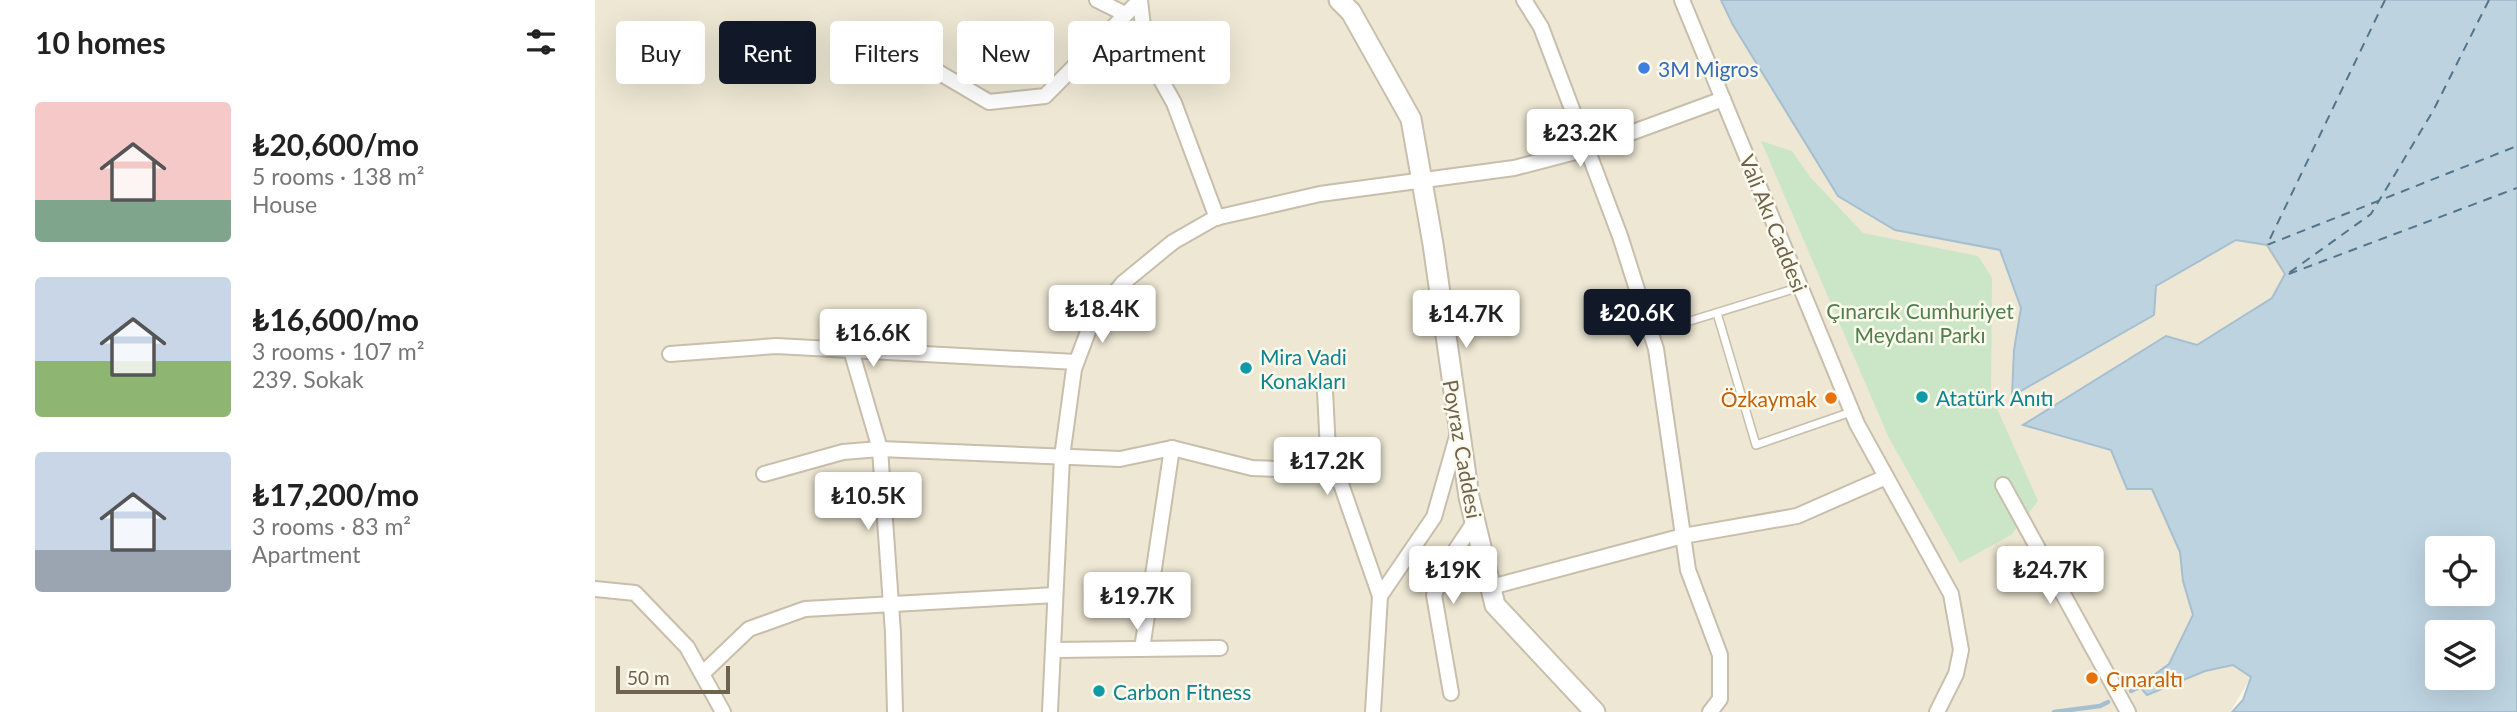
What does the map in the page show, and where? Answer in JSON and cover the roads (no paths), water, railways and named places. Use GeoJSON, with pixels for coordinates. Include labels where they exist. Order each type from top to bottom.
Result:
{"type":"FeatureCollection","features":[{"type":"Feature","properties":{"kind":"street"},"geometry":{"type":"LineString","coordinates":[[1097,0],[1125,14]]}},
{"type":"Feature","properties":{"kind":"street"},"geometry":{"type":"LineString","coordinates":[[1118,21],[1140,0]]}},
{"type":"Feature","properties":{"kind":"street"},"geometry":{"type":"LineString","coordinates":[[1140,0],[1142,21]]}},
{"type":"Feature","properties":{"kind":"street","name":"Poyraz Caddesi"},"geometry":{"type":"LineString","coordinates":[[1339,0],[1352,12],[1411,120],[1458,432],[1495,606],[1589,710]]}},
{"type":"Feature","properties":{"kind":"street"},"geometry":{"type":"LineString","coordinates":[[1524,0],[1541,27],[1620,236],[1656,349],[1688,570],[1720,655],[1720,699],[1710,712]]}},
{"type":"Feature","properties":{"kind":"street","name":"Vali Akı Caddesi"},"geometry":{"type":"LineString","coordinates":[[1682,0],[1852,412],[1951,594],[1961,650],[1956,674],[1937,712]]}},
{"type":"Feature","properties":{"kind":"street"},"geometry":{"type":"LineString","coordinates":[[943,75],[989,102],[1045,96],[1068,72]]}},
{"type":"Feature","properties":{"kind":"street"},"geometry":{"type":"LineString","coordinates":[[1163,84],[1174,103],[1217,218]]}},
{"type":"Feature","properties":{"kind":"street"},"geometry":{"type":"LineString","coordinates":[[1050,712],[1062,457],[1076,362],[1092,321],[1123,284],[1173,242],[1217,218],[1320,194],[1514,168],[1587,149],[1723,99]]}},
{"type":"Feature","properties":{"kind":"street"},"geometry":{"type":"LineString","coordinates":[[670,354],[776,346],[1076,362]]}},
{"type":"Feature","properties":{"kind":"street"},"geometry":{"type":"LineString","coordinates":[[851,350],[880,449],[891,602],[895,712]]}},
{"type":"Feature","properties":{"kind":"street"},"geometry":{"type":"LineString","coordinates":[[1325,391],[1329,471],[1341,484],[1380,596],[1373,712]]}},
{"type":"Feature","properties":{"kind":"street"},"geometry":{"type":"LineString","coordinates":[[1380,596],[1434,517],[1458,432]]}},
{"type":"Feature","properties":{"kind":"street"},"geometry":{"type":"LineString","coordinates":[[764,474],[843,452],[880,449],[1120,459],[1172,448],[1252,468],[1329,471]]}},
{"type":"Feature","properties":{"kind":"street"},"geometry":{"type":"LineString","coordinates":[[1142,649],[1172,448]]}},
{"type":"Feature","properties":{"kind":"street"},"geometry":{"type":"LineString","coordinates":[[1491,587],[1683,536],[1797,516],[1887,477]]}},
{"type":"Feature","properties":{"kind":"street"},"geometry":{"type":"LineString","coordinates":[[2003,485],[2127,712]]}},
{"type":"Feature","properties":{"kind":"street"},"geometry":{"type":"LineString","coordinates":[[1451,693],[1434,595],[1449,560],[1475,521]]}},
{"type":"Feature","properties":{"kind":"street"},"geometry":{"type":"LineString","coordinates":[[595,589],[635,593],[687,647],[723,712]]}},
{"type":"Feature","properties":{"kind":"street"},"geometry":{"type":"LineString","coordinates":[[703,673],[749,629],[805,609],[891,602],[1055,595]]}},
{"type":"Feature","properties":{"kind":"street"},"geometry":{"type":"LineString","coordinates":[[1054,650],[1220,648]]}},
{"type":"Feature","properties":{"kind":"lane"},"geometry":{"type":"LineString","coordinates":[[1651,333],[1800,287]]}},
{"type":"Feature","properties":{"kind":"lane"},"geometry":{"type":"LineString","coordinates":[[1717,313],[1756,445],[1852,412]]}},
{"type":"Feature","properties":{"kind":"water"},"geometry":{"type":"Polygon","coordinates":[[[1721,0],[2517,0],[2517,712],[2232,712],[2243,700],[2251,677],[2233,665],[2205,671],[2147,695],[2139,686],[2169,664],[2193,615],[2183,581],[2180,552],[2152,489],[2127,489],[2111,450],[2023,425],[2166,336],[2197,345],[2272,298],[2285,274],[2267,245],[2236,240],[2156,286],[2154,315],[2012,396],[2014,350],[2021,308],[2000,250],[1895,230],[1838,196],[1733,25],[1721,0]]]}},
{"type":"Feature","properties":{"kind":"waterway"},"geometry":{"type":"LineString","coordinates":[[2131,691],[2143,685]]}},
{"type":"Feature","properties":{"kind":"waterway"},"geometry":{"type":"LineString","coordinates":[[2054,712],[2100,706],[2108,702]]}},
{"type":"Feature","properties":{"kind":"place","name":"3M Migros"},"geometry":{"type":"Point","coordinates":[1644,68]}},
{"type":"Feature","properties":{"kind":"place","name":"Mira Vadi Konakları"},"geometry":{"type":"Point","coordinates":[1246,368]}},
{"type":"Feature","properties":{"kind":"place","name":"Atatürk Anıtı"},"geometry":{"type":"Point","coordinates":[1922,397]}},
{"type":"Feature","properties":{"kind":"place","name":"Özkaymak"},"geometry":{"type":"Point","coordinates":[1831,398]}},
{"type":"Feature","properties":{"kind":"place","name":"Çınaraltı"},"geometry":{"type":"Point","coordinates":[2092,678]}},
{"type":"Feature","properties":{"kind":"place","name":"Carbon Fitness"},"geometry":{"type":"Point","coordinates":[1099,691]}},
{"type":"Feature","properties":{"kind":"park label","name":"Çınarcık Cumhuriyet Meydanı Parkı"},"geometry":{"type":"Point","coordinates":[1920,322]}}]}
